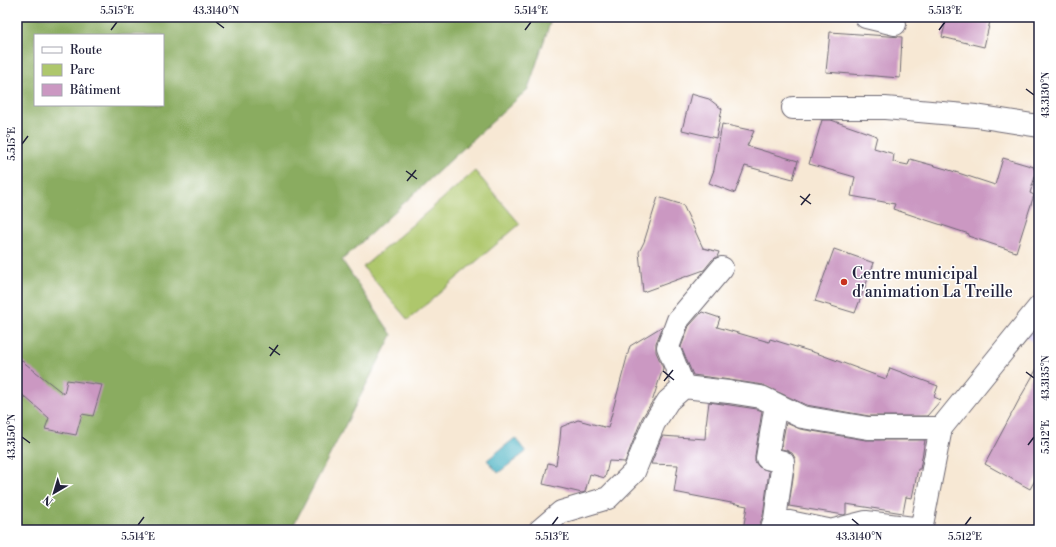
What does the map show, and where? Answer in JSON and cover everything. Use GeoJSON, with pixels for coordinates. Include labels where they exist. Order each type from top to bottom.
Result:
{"type":"FeatureCollection","features":[{"type":"Feature","properties":{"kind":"street"},"geometry":{"type":"LineString","coordinates":[[866,17],[896,24]]}},
{"type":"Feature","properties":{"kind":"street"},"geometry":{"type":"LineString","coordinates":[[793,108],[885,108],[976,116],[1039,126]]}},
{"type":"Feature","properties":{"kind":"street"},"geometry":{"type":"LineString","coordinates":[[684,387],[668,347],[678,320],[722,268]]}},
{"type":"Feature","properties":{"kind":"street"},"geometry":{"type":"LineString","coordinates":[[834,530],[866,522],[921,530],[941,428],[1039,307]]}},
{"type":"Feature","properties":{"kind":"street"},"geometry":{"type":"LineString","coordinates":[[540,530],[561,512],[608,498],[634,472],[654,423],[668,401],[684,387],[761,397],[802,417],[868,428],[941,428]]}},
{"type":"Feature","properties":{"kind":"street"},"geometry":{"type":"LineString","coordinates":[[776,404],[773,524],[828,530]]}},
{"type":"Feature","properties":{"kind":"shaded area"},"geometry":{"type":"Polygon","coordinates":[[[1039,317],[1039,345],[1024,337],[1039,317]]]}},
{"type":"Feature","properties":{"kind":"green space"},"geometry":{"type":"Polygon","coordinates":[[[17,17],[552,17],[528,89],[342,260],[392,335],[291,530],[17,530],[17,17]]]}},
{"type":"Feature","properties":{"kind":"green space"},"geometry":{"type":"Polygon","coordinates":[[[475,171],[520,224],[408,320],[363,267],[475,171]]]}},
{"type":"Feature","properties":{"kind":"water"},"geometry":{"type":"Polygon","coordinates":[[[515,438],[526,452],[498,473],[487,460],[515,438]]]}},
{"type":"Feature","properties":{"kind":"building"},"geometry":{"type":"Polygon","coordinates":[[[947,17],[991,17],[984,47],[942,37],[947,17]]]}},
{"type":"Feature","properties":{"kind":"building"},"geometry":{"type":"Polygon","coordinates":[[[830,32],[902,37],[900,78],[826,72],[830,32]]]}},
{"type":"Feature","properties":{"kind":"building"},"geometry":{"type":"Polygon","coordinates":[[[691,94],[709,99],[722,109],[716,138],[682,130],[691,94]]]}},
{"type":"Feature","properties":{"kind":"building"},"geometry":{"type":"Polygon","coordinates":[[[822,120],[831,120],[877,136],[874,148],[894,154],[893,162],[908,165],[910,159],[995,185],[1003,158],[1034,167],[1034,169],[1037,170],[1030,193],[1034,195],[1016,252],[968,236],[969,234],[893,209],[895,204],[851,196],[855,177],[809,164],[822,120]]]}},
{"type":"Feature","properties":{"kind":"building"},"geometry":{"type":"Polygon","coordinates":[[[722,124],[754,131],[747,146],[798,161],[793,179],[745,166],[735,193],[709,183],[714,170],[722,124]]]}},
{"type":"Feature","properties":{"kind":"building"},"geometry":{"type":"Polygon","coordinates":[[[658,197],[683,205],[703,248],[719,252],[717,257],[712,260],[704,270],[643,292],[639,252],[644,242],[658,197]]]}},
{"type":"Feature","properties":{"kind":"building","name":"Centre municipal d'animation La Treille"},"geometry":{"type":"Polygon","coordinates":[[[834,249],[874,263],[855,313],[815,301],[834,249]]]}},
{"type":"Feature","properties":{"kind":"building"},"geometry":{"type":"Polygon","coordinates":[[[702,312],[720,318],[717,327],[769,342],[770,339],[819,354],[886,379],[890,368],[938,386],[934,397],[941,400],[927,416],[869,416],[806,405],[763,385],[693,375],[681,347],[689,326],[702,312]]]}},
{"type":"Feature","properties":{"kind":"building"},"geometry":{"type":"Polygon","coordinates":[[[663,326],[656,343],[656,352],[663,368],[652,402],[642,418],[625,462],[609,461],[605,478],[590,474],[585,492],[582,493],[543,484],[548,463],[556,465],[561,427],[578,420],[608,428],[630,346],[663,326]]]}},
{"type":"Feature","properties":{"kind":"building"},"geometry":{"type":"Polygon","coordinates":[[[17,357],[64,394],[67,380],[102,385],[93,416],[82,414],[76,435],[45,429],[49,418],[17,390],[17,357]]]}},
{"type":"Feature","properties":{"kind":"building"},"geometry":{"type":"Polygon","coordinates":[[[1039,365],[1039,473],[1030,489],[985,464],[1039,365]]]}},
{"type":"Feature","properties":{"kind":"building"},"geometry":{"type":"Polygon","coordinates":[[[709,402],[762,411],[755,462],[759,467],[769,471],[763,516],[759,530],[743,530],[747,506],[674,492],[678,465],[651,464],[662,436],[705,439],[709,402]]]}},
{"type":"Feature","properties":{"kind":"building"},"geometry":{"type":"Polygon","coordinates":[[[786,423],[800,429],[866,440],[925,440],[920,469],[918,469],[912,498],[906,497],[903,513],[846,504],[846,514],[844,515],[789,506],[795,458],[792,453],[781,449],[786,423]]]}},
{"type":"Feature","properties":{"kind":"place","name":"Centre municipal d'animation La Treille"},"geometry":{"type":"Point","coordinates":[844,282]}}]}
